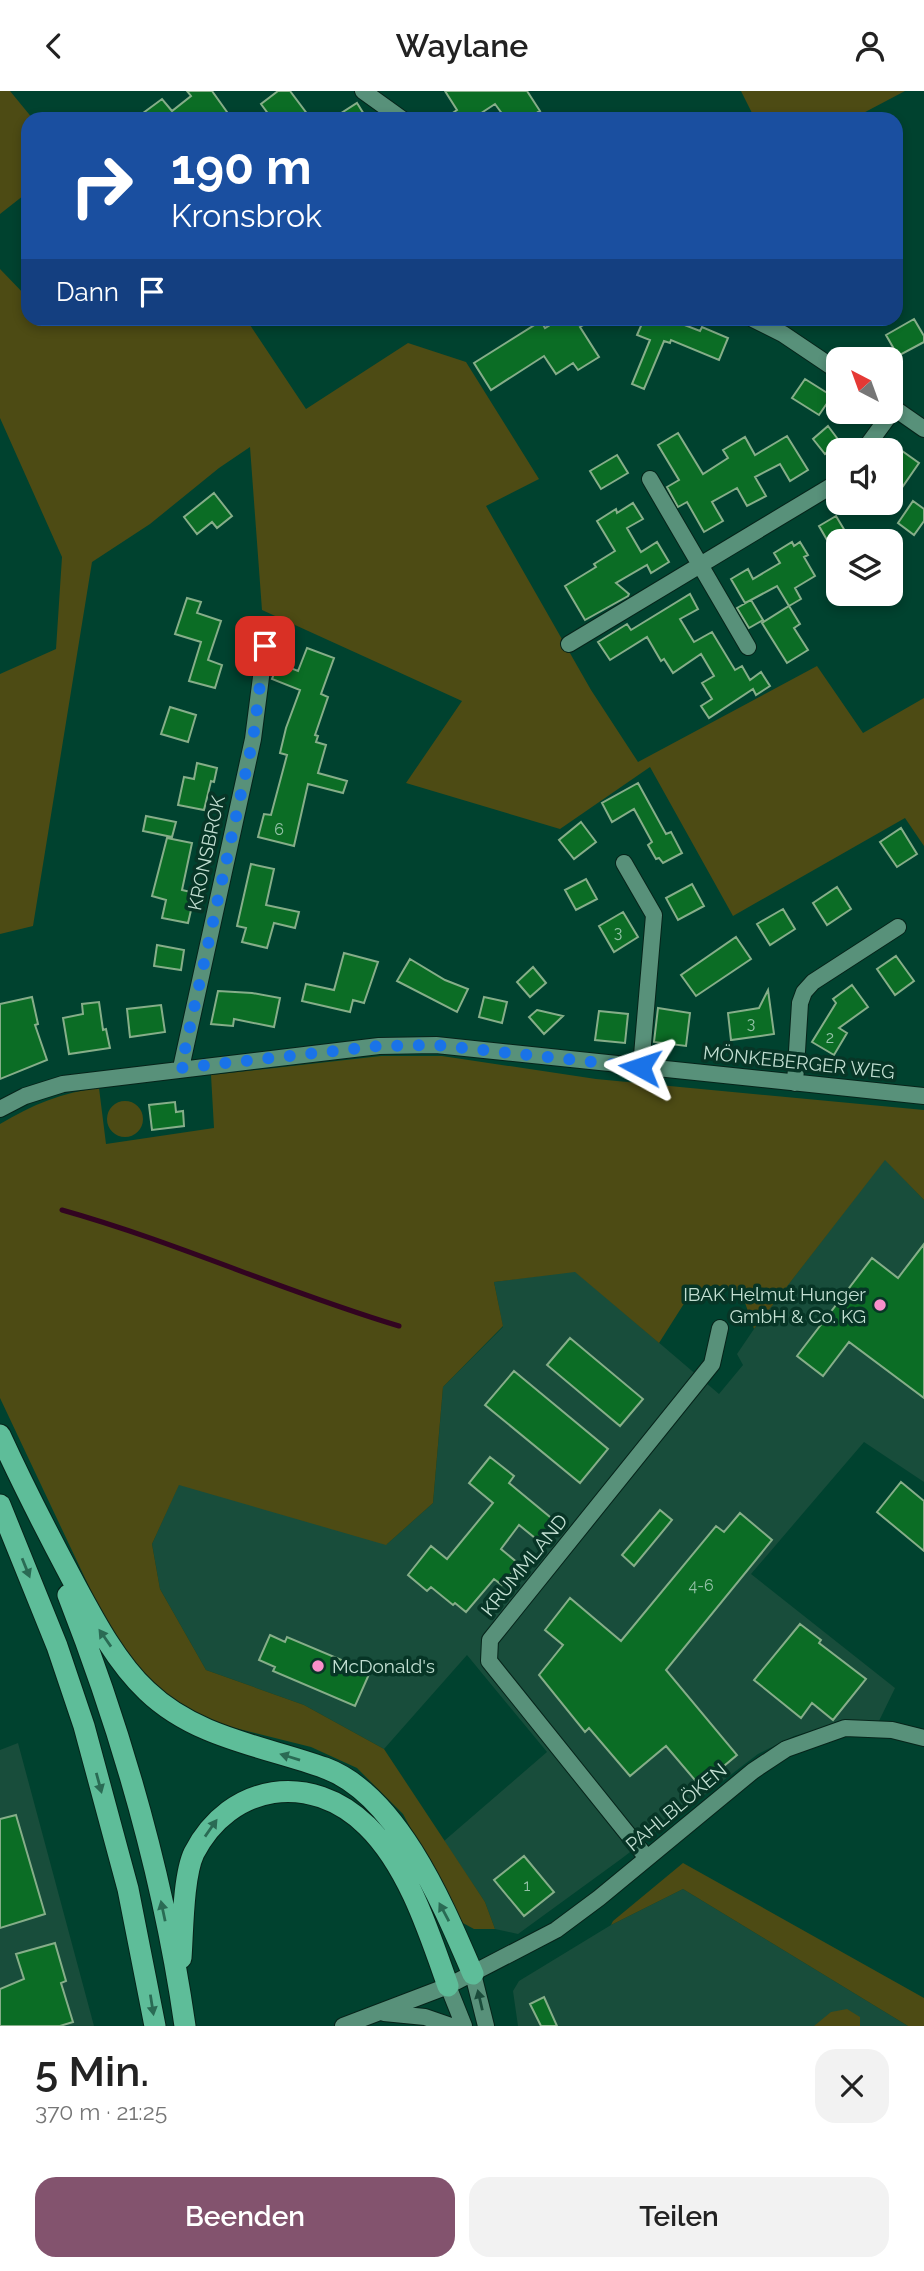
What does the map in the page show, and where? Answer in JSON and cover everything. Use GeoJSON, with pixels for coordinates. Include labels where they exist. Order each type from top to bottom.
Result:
{"type":"FeatureCollection","features":[{"type":"Feature","properties":{"kind":"highway"},"geometry":{"type":"LineString","coordinates":[[0,1435],[31,1502],[102,1636],[146,1691],[180,1717],[220,1735],[328,1769],[366,1792],[384,1811],[413,1853],[453,1927],[473,1974]]}},
{"type":"Feature","properties":{"kind":"highway"},"geometry":{"type":"LineString","coordinates":[[31,1502],[113,1718],[154,1868],[185,2026]]}},
{"type":"Feature","properties":{"kind":"highway"},"geometry":{"type":"LineString","coordinates":[[0,1505],[57,1646],[84,1726],[128,1889],[155,2026]]}},
{"type":"Feature","properties":{"kind":"highway"},"geometry":{"type":"LineString","coordinates":[[179,1988],[184,1899],[193,1855],[217,1819],[242,1802],[280,1790],[318,1795],[348,1809],[368,1827],[390,1856],[418,1904],[448,1986]]}},
{"type":"Feature","properties":{"kind":"street"},"geometry":{"type":"LineString","coordinates":[[363,91],[392,112]]}},
{"type":"Feature","properties":{"kind":"street"},"geometry":{"type":"LineString","coordinates":[[767,326],[826,363]]}},
{"type":"Feature","properties":{"kind":"street"},"geometry":{"type":"LineString","coordinates":[[903,415],[924,429]]}},
{"type":"Feature","properties":{"kind":"street"},"geometry":{"type":"LineString","coordinates":[[650,479],[748,647]]}},
{"type":"Feature","properties":{"kind":"street"},"geometry":{"type":"LineString","coordinates":[[569,644],[826,489]]}},
{"type":"Feature","properties":{"kind":"street","name":"KRONSBROK"},"geometry":{"type":"LineString","coordinates":[[181,1068],[253,739],[265,646]]}},
{"type":"Feature","properties":{"kind":"street"},"geometry":{"type":"LineString","coordinates":[[624,863],[654,915],[640,1067]]}},
{"type":"Feature","properties":{"kind":"street"},"geometry":{"type":"LineString","coordinates":[[795,1083],[800,1003],[804,992],[813,982],[898,927]]}},
{"type":"Feature","properties":{"kind":"street","name":"MÖNKEBERGER WEG"},"geometry":{"type":"LineString","coordinates":[[0,1109],[25,1096],[62,1084],[379,1046],[436,1045],[924,1096]]}},
{"type":"Feature","properties":{"kind":"street","name":"KRUMMLAND"},"geometry":{"type":"LineString","coordinates":[[647,1858],[489,1661],[490,1640],[712,1364],[720,1328]]}},
{"type":"Feature","properties":{"kind":"street","name":"PAHLBLÖKEN"},"geometry":{"type":"LineString","coordinates":[[343,2026],[448,1986],[563,1925],[753,1771],[786,1749],[845,1728],[892,1730],[924,1738]]}},
{"type":"Feature","properties":{"kind":"street"},"geometry":{"type":"LineString","coordinates":[[473,1974],[486,2026]]}},
{"type":"Feature","properties":{"kind":"street"},"geometry":{"type":"LineString","coordinates":[[448,1986],[464,2026]]}},
{"type":"Feature","properties":{"kind":"street"},"geometry":{"type":"LineString","coordinates":[[378,2013],[425,2017],[451,2026]]}},
{"type":"Feature","properties":{"kind":"shaded area"},"geometry":{"type":"Polygon","coordinates":[[[0,91],[10,91],[27,112],[21,112],[21,198],[0,214],[0,91]]]}},
{"type":"Feature","properties":{"kind":"shaded area"},"geometry":{"type":"Polygon","coordinates":[[[741,91],[905,91],[865,112],[752,112],[741,91]]]}},
{"type":"Feature","properties":{"kind":"shaded area"},"geometry":{"type":"Polygon","coordinates":[[[0,269],[21,291],[21,326],[251,326],[306,409],[408,343],[466,362],[539,479],[486,506],[591,690],[638,762],[817,666],[863,733],[924,698],[924,846],[905,818],[733,916],[650,767],[560,829],[406,783],[462,701],[262,610],[250,447],[219,468],[150,524],[92,562],[33,926],[0,934],[0,674],[56,649],[62,557],[0,418],[0,269]]]}},
{"type":"Feature","properties":{"kind":"shaded area"},"geometry":{"type":"Polygon","coordinates":[[[381,1056],[442,1056],[596,1079],[924,1110],[924,1200],[885,1160],[754,1329],[741,1291],[715,1285],[692,1291],[659,1343],[575,1272],[494,1282],[503,1326],[443,1387],[433,1503],[386,1545],[179,1485],[152,1544],[160,1589],[206,1670],[304,1705],[384,1749],[485,1902],[495,1929],[474,1929],[461,1922],[403,1814],[357,1768],[311,1747],[219,1724],[184,1709],[143,1675],[110,1631],[0,1398],[0,1124],[48,1100],[99,1088],[106,1144],[214,1128],[211,1075],[381,1056]]]}},
{"type":"Feature","properties":{"kind":"shaded area"},"geometry":{"type":"Polygon","coordinates":[[[125,1101],[138,1106],[143,1119],[138,1132],[125,1137],[112,1132],[107,1119],[112,1106],[125,1101]]]}},
{"type":"Feature","properties":{"kind":"shaded area"},"geometry":{"type":"Polygon","coordinates":[[[885,1159],[924,1200],[924,1482],[864,1442],[751,1574],[895,1688],[879,1721],[850,1720],[794,1736],[758,1754],[518,1934],[495,1929],[485,1902],[444,1841],[547,1752],[467,1655],[384,1749],[304,1705],[206,1670],[160,1589],[152,1544],[179,1484],[387,1544],[433,1503],[443,1387],[503,1327],[494,1282],[575,1271],[719,1394],[743,1365],[737,1354],[754,1329],[885,1159]]]}},
{"type":"Feature","properties":{"kind":"shaded area"},"geometry":{"type":"Polygon","coordinates":[[[18,1743],[94,2026],[0,2026],[0,1750],[18,1743]]]}},
{"type":"Feature","properties":{"kind":"shaded area"},"geometry":{"type":"Polygon","coordinates":[[[683,1863],[924,1998],[924,2026],[908,2026],[683,1889],[611,1925],[683,1863]]]}},
{"type":"Feature","properties":{"kind":"shaded area"},"geometry":{"type":"Polygon","coordinates":[[[683,1889],[908,2026],[518,2026],[513,1991],[519,1981],[611,1925],[683,1889]]]}},
{"type":"Feature","properties":{"kind":"shaded area"},"geometry":{"type":"Polygon","coordinates":[[[847,2009],[860,2017],[860,2026],[814,2026],[831,2012],[847,2009]]]}},
{"type":"Feature","properties":{"kind":"building"},"geometry":{"type":"Polygon","coordinates":[[[187,91],[212,91],[227,112],[144,112],[162,99],[172,111],[191,96],[187,91]]]}},
{"type":"Feature","properties":{"kind":"building"},"geometry":{"type":"Polygon","coordinates":[[[278,91],[290,91],[306,112],[267,112],[261,104],[278,91]]]}},
{"type":"Feature","properties":{"kind":"building"},"geometry":{"type":"Polygon","coordinates":[[[445,91],[527,91],[540,111],[501,112],[495,104],[483,112],[454,112],[457,110],[445,91]]]}},
{"type":"Feature","properties":{"kind":"building"},"geometry":{"type":"Polygon","coordinates":[[[357,103],[363,112],[343,112],[357,103]]]}},
{"type":"Feature","properties":{"kind":"building"},"geometry":{"type":"Polygon","coordinates":[[[914,319],[924,336],[924,342],[903,353],[903,347],[893,347],[886,335],[914,319]]]}},
{"type":"Feature","properties":{"kind":"building"},"geometry":{"type":"Polygon","coordinates":[[[533,326],[582,326],[599,357],[578,370],[573,363],[556,374],[544,356],[491,390],[474,363],[533,326]]]}},
{"type":"Feature","properties":{"kind":"building"},"geometry":{"type":"Polygon","coordinates":[[[641,326],[687,326],[700,331],[702,327],[728,338],[719,360],[671,340],[670,343],[664,341],[644,389],[632,384],[650,340],[637,335],[641,326]]]}},
{"type":"Feature","properties":{"kind":"building"},"geometry":{"type":"Polygon","coordinates":[[[805,379],[826,392],[826,405],[819,415],[792,398],[805,379]]]}},
{"type":"Feature","properties":{"kind":"building"},"geometry":{"type":"Polygon","coordinates":[[[828,426],[837,438],[826,438],[825,454],[813,439],[828,426]]]}},
{"type":"Feature","properties":{"kind":"building"},"geometry":{"type":"Polygon","coordinates":[[[678,433],[703,474],[728,458],[723,450],[745,437],[755,455],[787,436],[808,470],[790,481],[780,464],[755,477],[766,496],[747,506],[737,488],[712,502],[723,521],[704,532],[687,502],[678,507],[667,487],[679,480],[658,445],[678,433]]]}},
{"type":"Feature","properties":{"kind":"building"},"geometry":{"type":"Polygon","coordinates":[[[903,452],[919,463],[903,486],[903,452]]]}},
{"type":"Feature","properties":{"kind":"building"},"geometry":{"type":"Polygon","coordinates":[[[617,455],[628,473],[601,489],[590,471],[617,455]]]}},
{"type":"Feature","properties":{"kind":"building"},"geometry":{"type":"Polygon","coordinates":[[[214,493],[232,516],[217,528],[212,522],[197,534],[184,517],[214,493]]]}},
{"type":"Feature","properties":{"kind":"building"},"geometry":{"type":"Polygon","coordinates":[[[913,501],[924,509],[924,521],[914,535],[898,523],[913,501]]]}},
{"type":"Feature","properties":{"kind":"building"},"geometry":{"type":"Polygon","coordinates":[[[633,503],[643,519],[627,528],[641,552],[657,542],[669,562],[651,573],[647,565],[616,583],[628,596],[585,620],[565,586],[596,567],[594,564],[615,551],[597,521],[616,509],[617,513],[633,503]]]}},
{"type":"Feature","properties":{"kind":"building"},"geometry":{"type":"Polygon","coordinates":[[[836,516],[844,529],[826,529],[826,538],[819,526],[836,516]]]}},
{"type":"Feature","properties":{"kind":"building"},"geometry":{"type":"Polygon","coordinates":[[[792,542],[794,546],[800,542],[808,555],[804,557],[815,576],[795,588],[801,599],[789,606],[777,586],[745,603],[731,579],[748,569],[753,579],[780,563],[774,553],[792,542]]]}},
{"type":"Feature","properties":{"kind":"building"},"geometry":{"type":"Polygon","coordinates":[[[690,594],[698,609],[680,619],[694,642],[712,632],[735,670],[742,666],[750,680],[761,672],[770,686],[756,695],[753,689],[709,718],[701,706],[712,699],[702,683],[714,676],[701,654],[673,673],[664,659],[661,661],[647,637],[610,660],[598,642],[627,624],[631,630],[690,594]]]}},
{"type":"Feature","properties":{"kind":"building"},"geometry":{"type":"Polygon","coordinates":[[[187,598],[201,602],[197,613],[221,621],[208,660],[222,665],[215,688],[189,681],[201,642],[175,634],[187,598]]]}},
{"type":"Feature","properties":{"kind":"building"},"geometry":{"type":"Polygon","coordinates":[[[751,600],[763,620],[749,628],[737,608],[751,600]]]}},
{"type":"Feature","properties":{"kind":"building"},"geometry":{"type":"Polygon","coordinates":[[[789,606],[800,624],[794,628],[808,650],[787,663],[762,623],[789,606]]]}},
{"type":"Feature","properties":{"kind":"building"},"geometry":{"type":"Polygon","coordinates":[[[307,648],[334,658],[321,694],[328,697],[315,735],[318,736],[316,742],[326,745],[318,773],[347,781],[343,793],[308,784],[294,846],[258,837],[264,814],[271,815],[287,755],[280,753],[300,690],[272,679],[278,663],[298,671],[307,648]]]}},
{"type":"Feature","properties":{"kind":"building"},"geometry":{"type":"Polygon","coordinates":[[[170,707],[196,715],[188,742],[161,734],[170,707]]]}},
{"type":"Feature","properties":{"kind":"building"},"geometry":{"type":"Polygon","coordinates":[[[197,763],[217,768],[204,810],[178,805],[184,777],[194,779],[197,763]]]}},
{"type":"Feature","properties":{"kind":"building"},"geometry":{"type":"Polygon","coordinates":[[[638,783],[666,834],[671,832],[682,853],[663,863],[659,858],[656,859],[648,845],[652,842],[634,809],[612,822],[602,803],[638,783]]]}},
{"type":"Feature","properties":{"kind":"building"},"geometry":{"type":"Polygon","coordinates":[[[146,816],[176,822],[172,837],[143,831],[146,816]]]}},
{"type":"Feature","properties":{"kind":"building"},"geometry":{"type":"Polygon","coordinates":[[[581,822],[596,842],[574,859],[559,840],[581,822]]]}},
{"type":"Feature","properties":{"kind":"building"},"geometry":{"type":"Polygon","coordinates":[[[901,828],[917,854],[897,867],[880,842],[901,828]]]}},
{"type":"Feature","properties":{"kind":"building"},"geometry":{"type":"Polygon","coordinates":[[[167,838],[192,843],[182,890],[195,893],[188,923],[162,918],[166,900],[152,896],[167,838]]]}},
{"type":"Feature","properties":{"kind":"building"},"geometry":{"type":"Polygon","coordinates":[[[251,864],[274,869],[266,905],[299,912],[295,928],[274,923],[267,948],[242,942],[246,928],[237,926],[251,864]]]}},
{"type":"Feature","properties":{"kind":"building"},"geometry":{"type":"Polygon","coordinates":[[[586,879],[597,899],[576,910],[565,890],[586,879]]]}},
{"type":"Feature","properties":{"kind":"building"},"geometry":{"type":"Polygon","coordinates":[[[692,884],[704,906],[678,920],[666,898],[692,884]]]}},
{"type":"Feature","properties":{"kind":"building"},"geometry":{"type":"Polygon","coordinates":[[[837,887],[851,909],[827,925],[813,903],[837,887]]]}},
{"type":"Feature","properties":{"kind":"building"},"geometry":{"type":"Polygon","coordinates":[[[783,909],[795,929],[770,945],[757,924],[783,909]]]}},
{"type":"Feature","properties":{"kind":"building"},"geometry":{"type":"Polygon","coordinates":[[[623,912],[638,937],[614,952],[599,926],[623,912]]]}},
{"type":"Feature","properties":{"kind":"building"},"geometry":{"type":"Polygon","coordinates":[[[736,937],[751,959],[696,996],[681,975],[736,937]]]}},
{"type":"Feature","properties":{"kind":"building"},"geometry":{"type":"Polygon","coordinates":[[[157,945],[184,950],[181,970],[154,966],[157,945]]]}},
{"type":"Feature","properties":{"kind":"building"},"geometry":{"type":"Polygon","coordinates":[[[344,953],[378,962],[364,1003],[353,1000],[350,1012],[302,1001],[306,984],[334,990],[344,953]]]}},
{"type":"Feature","properties":{"kind":"building"},"geometry":{"type":"Polygon","coordinates":[[[896,956],[914,981],[895,995],[877,969],[896,956]]]}},
{"type":"Feature","properties":{"kind":"building"},"geometry":{"type":"Polygon","coordinates":[[[410,959],[445,980],[468,989],[457,1012],[397,981],[410,959]]]}},
{"type":"Feature","properties":{"kind":"building"},"geometry":{"type":"Polygon","coordinates":[[[533,967],[546,983],[530,997],[517,982],[533,967]]]}},
{"type":"Feature","properties":{"kind":"building"},"geometry":{"type":"Polygon","coordinates":[[[852,985],[868,1007],[839,1028],[847,1033],[834,1055],[812,1042],[836,1003],[833,999],[852,985]]]}},
{"type":"Feature","properties":{"kind":"building"},"geometry":{"type":"Polygon","coordinates":[[[768,990],[774,1034],[731,1040],[728,1013],[759,1008],[768,990]]]}},
{"type":"Feature","properties":{"kind":"building"},"geometry":{"type":"Polygon","coordinates":[[[218,991],[280,998],[274,1027],[234,1019],[233,1026],[211,1024],[218,991]]]}},
{"type":"Feature","properties":{"kind":"building"},"geometry":{"type":"Polygon","coordinates":[[[32,997],[38,1024],[35,1025],[47,1060],[0,1079],[0,1004],[32,997]]]}},
{"type":"Feature","properties":{"kind":"building"},"geometry":{"type":"Polygon","coordinates":[[[484,997],[507,1002],[502,1023],[479,1017],[484,997]]]}},
{"type":"Feature","properties":{"kind":"building"},"geometry":{"type":"Polygon","coordinates":[[[99,1002],[103,1030],[106,1029],[110,1048],[69,1054],[63,1018],[83,1014],[82,1004],[99,1002]]]}},
{"type":"Feature","properties":{"kind":"building"},"geometry":{"type":"Polygon","coordinates":[[[161,1005],[165,1032],[130,1037],[127,1009],[161,1005]]]}},
{"type":"Feature","properties":{"kind":"building"},"geometry":{"type":"Polygon","coordinates":[[[658,1008],[690,1013],[686,1046],[654,1042],[658,1008]]]}},
{"type":"Feature","properties":{"kind":"building"},"geometry":{"type":"Polygon","coordinates":[[[537,1010],[563,1016],[544,1034],[529,1017],[537,1010]]]}},
{"type":"Feature","properties":{"kind":"building"},"geometry":{"type":"Polygon","coordinates":[[[599,1011],[628,1014],[625,1043],[595,1040],[599,1011]]]}},
{"type":"Feature","properties":{"kind":"building"},"geometry":{"type":"Polygon","coordinates":[[[175,1102],[176,1112],[183,1111],[184,1126],[152,1130],[149,1105],[175,1102]]]}},
{"type":"Feature","properties":{"kind":"building","name":"IBAK Helmut Hunger GmbH & Co. KG"},"geometry":{"type":"Polygon","coordinates":[[[924,1244],[924,1398],[849,1342],[823,1376],[797,1356],[872,1258],[898,1278],[924,1244]]]}},
{"type":"Feature","properties":{"kind":"building"},"geometry":{"type":"Polygon","coordinates":[[[570,1338],[643,1399],[620,1426],[547,1365],[570,1338]]]}},
{"type":"Feature","properties":{"kind":"building"},"geometry":{"type":"Polygon","coordinates":[[[514,1371],[608,1449],[580,1483],[485,1405],[514,1371]]]}},
{"type":"Feature","properties":{"kind":"building"},"geometry":{"type":"Polygon","coordinates":[[[490,1457],[514,1476],[509,1483],[556,1522],[540,1542],[519,1525],[501,1549],[519,1564],[502,1585],[494,1579],[466,1612],[431,1587],[427,1591],[408,1575],[431,1546],[447,1559],[493,1503],[469,1483],[490,1457]]]}},
{"type":"Feature","properties":{"kind":"building"},"geometry":{"type":"Polygon","coordinates":[[[901,1482],[924,1501],[924,1551],[877,1512],[901,1482]]]}},
{"type":"Feature","properties":{"kind":"building"},"geometry":{"type":"Polygon","coordinates":[[[660,1510],[672,1520],[634,1566],[622,1555],[660,1510]]]}},
{"type":"Feature","properties":{"kind":"building"},"geometry":{"type":"Polygon","coordinates":[[[740,1513],[772,1540],[666,1670],[737,1755],[700,1786],[666,1746],[630,1776],[589,1728],[585,1732],[539,1675],[563,1645],[545,1630],[570,1598],[621,1641],[716,1526],[724,1532],[740,1513]]]}},
{"type":"Feature","properties":{"kind":"building"},"geometry":{"type":"Polygon","coordinates":[[[800,1624],[821,1640],[819,1643],[866,1679],[833,1720],[812,1703],[801,1718],[754,1680],[800,1624]]]}},
{"type":"Feature","properties":{"kind":"building"},"geometry":{"type":"Polygon","coordinates":[[[270,1635],[285,1642],[287,1637],[370,1672],[355,1706],[273,1671],[275,1667],[259,1660],[270,1635]]]}},
{"type":"Feature","properties":{"kind":"building"},"geometry":{"type":"Polygon","coordinates":[[[16,1815],[45,1914],[0,1928],[0,1819],[16,1815]]]}},
{"type":"Feature","properties":{"kind":"building"},"geometry":{"type":"Polygon","coordinates":[[[524,1856],[554,1892],[524,1916],[494,1880],[524,1856]]]}},
{"type":"Feature","properties":{"kind":"building"},"geometry":{"type":"Polygon","coordinates":[[[55,1943],[66,1981],[61,1983],[73,2022],[60,2026],[0,2026],[0,1989],[24,1979],[16,1954],[55,1943]]]}},
{"type":"Feature","properties":{"kind":"building"},"geometry":{"type":"Polygon","coordinates":[[[544,1997],[557,2026],[541,2026],[530,2004],[544,1997]]]}},
{"type":"Feature","properties":{"kind":"waterway"},"geometry":{"type":"LineString","coordinates":[[62,1210],[147,1237],[399,1326]]}},
{"type":"Feature","properties":{"kind":"place","name":"IBAK Helmut Hunger GmbH & Co. KG"},"geometry":{"type":"Point","coordinates":[880,1305]}},
{"type":"Feature","properties":{"kind":"place","name":"McDonald's"},"geometry":{"type":"Point","coordinates":[318,1666]}},
{"type":"Feature","properties":{"kind":"route"},"geometry":{"type":"LineString","coordinates":[[265,646],[253,739],[181,1068],[379,1046],[436,1045],[640,1067]]}}]}
